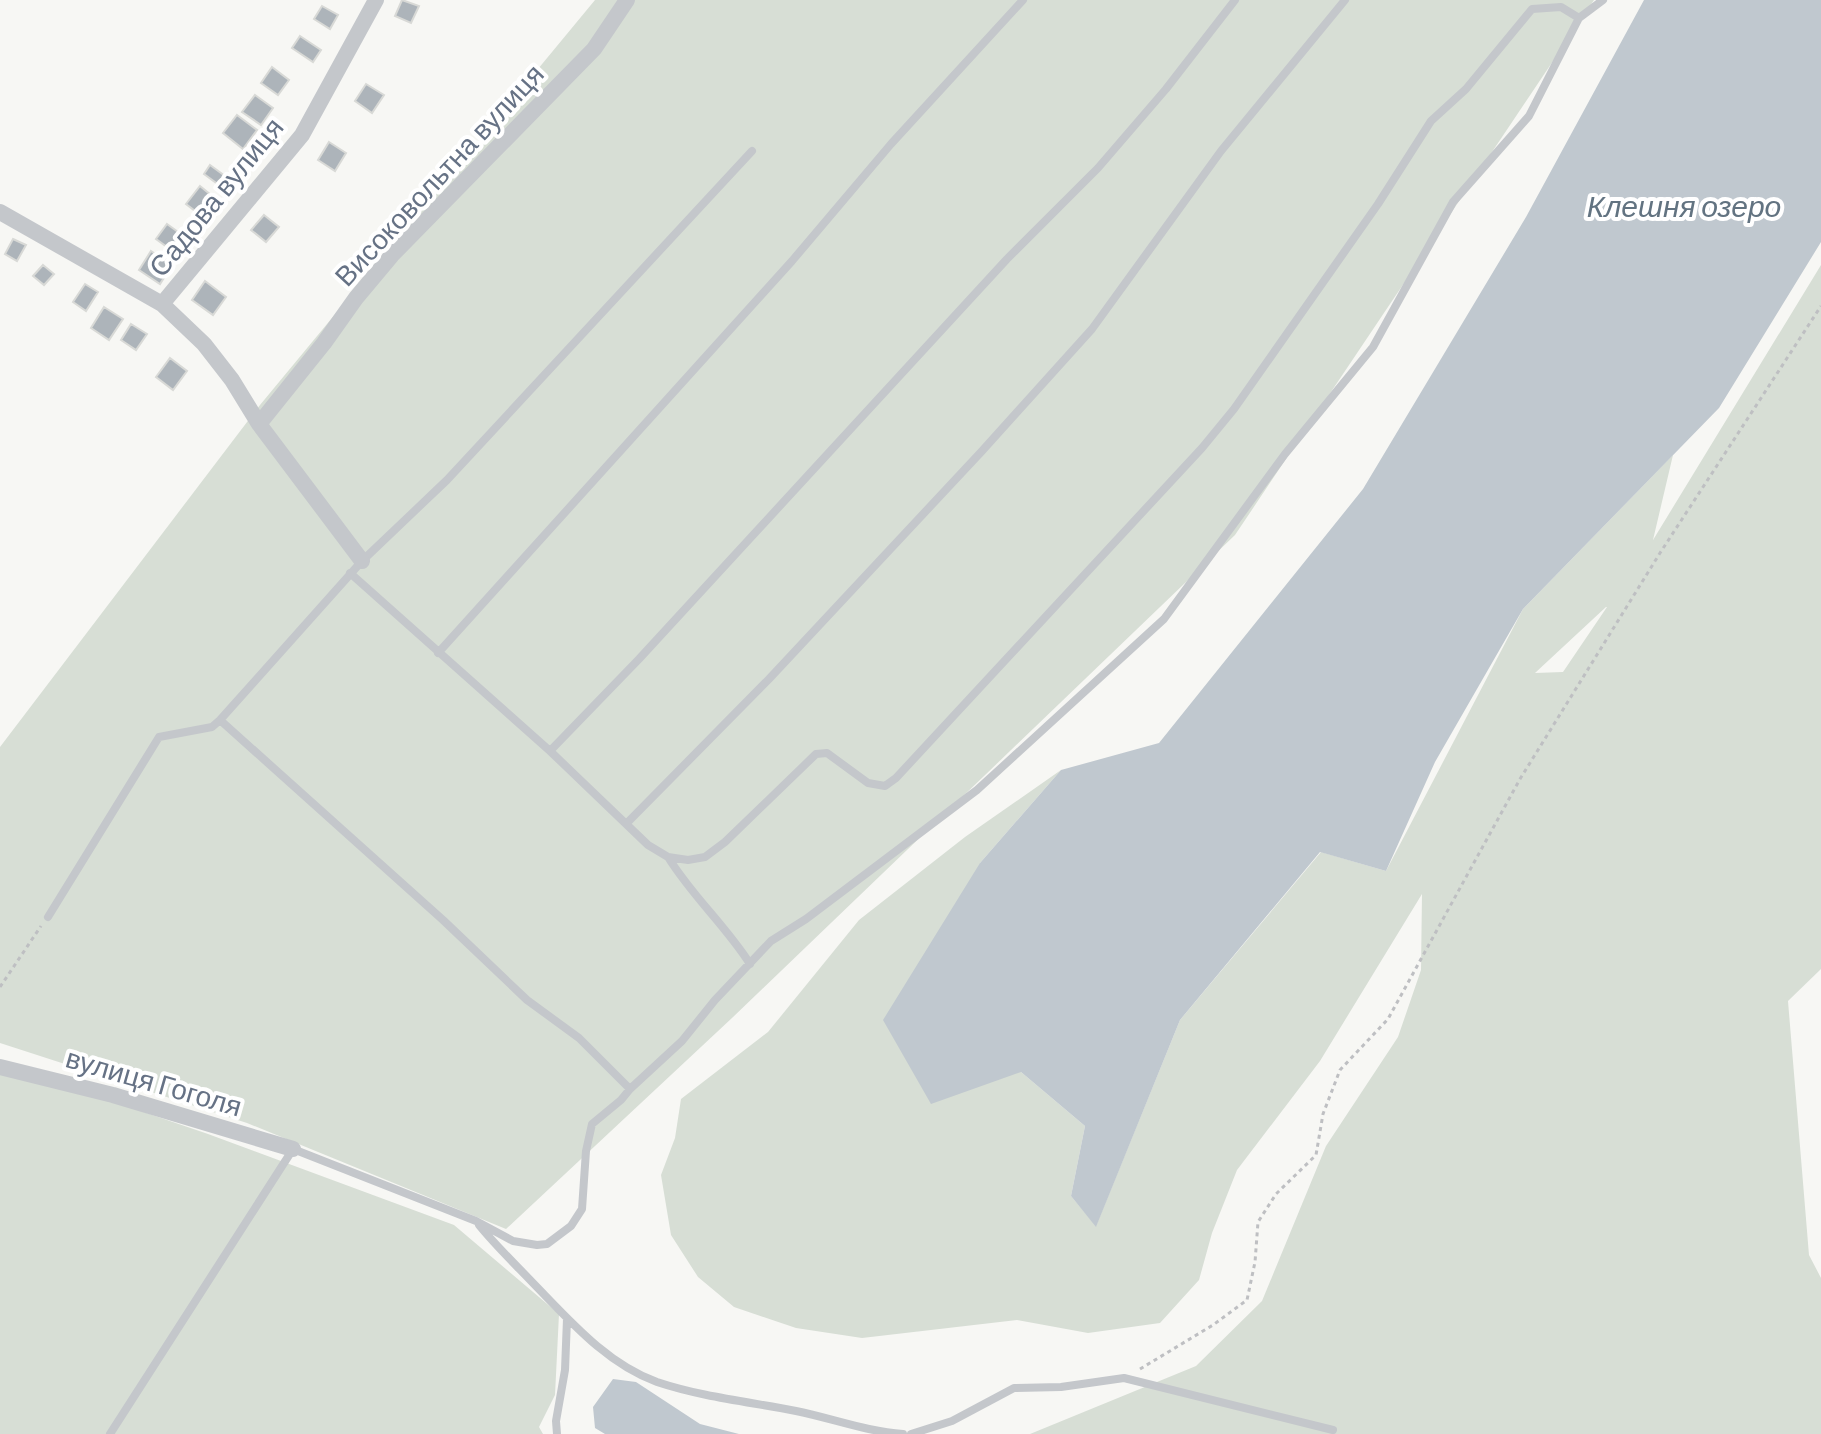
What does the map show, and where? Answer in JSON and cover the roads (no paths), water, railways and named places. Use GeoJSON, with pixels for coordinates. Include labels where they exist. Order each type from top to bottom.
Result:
{"type":"FeatureCollection","features":[{"type":"Feature","properties":{"kind":"street","name":"Садова вулиця"},"geometry":{"type":"LineString","coordinates":[[0,212],[162,304],[302,135],[376,0]]}},
{"type":"Feature","properties":{"kind":"street","name":"Високовольтна вулиця"},"geometry":{"type":"LineString","coordinates":[[259,424],[392,255],[594,49],[627,0]]}},
{"type":"Feature","properties":{"kind":"street"},"geometry":{"type":"LineString","coordinates":[[162,304],[204,344],[232,380],[356,567]]}},
{"type":"Feature","properties":{"kind":"street","name":"вулиця Гоголя"},"geometry":{"type":"LineString","coordinates":[[0,1067],[113,1095],[293,1149]]}},
{"type":"Feature","properties":{"kind":"lane"},"geometry":{"type":"LineString","coordinates":[[438,653],[1023,0]]}},
{"type":"Feature","properties":{"kind":"lane"},"geometry":{"type":"LineString","coordinates":[[550,751],[639,659],[1007,259],[1098,168],[1166,89],[1235,0]]}},
{"type":"Feature","properties":{"kind":"lane"},"geometry":{"type":"LineString","coordinates":[[626,824],[769,679],[1092,329],[1221,151],[1345,0]]}},
{"type":"Feature","properties":{"kind":"lane"},"geometry":{"type":"LineString","coordinates":[[110,1434],[293,1149],[476,1221],[513,1241],[547,1244],[571,1226],[582,1209],[586,1151],[592,1124],[682,1041],[715,1000],[771,941],[806,919],[977,790],[1164,619],[1285,454],[1373,347],[1453,202],[1529,116],[1579,18],[1603,0]]}},
{"type":"Feature","properties":{"kind":"lane"},"geometry":{"type":"LineString","coordinates":[[356,567],[438,653],[550,751],[648,845],[668,857],[688,860],[705,857],[725,842],[816,754],[827,753],[876,786],[885,786],[896,778],[1234,409],[1369,217],[1431,121],[1466,89],[1532,9],[1561,7],[1579,18]]}},
{"type":"Feature","properties":{"kind":"lane"},"geometry":{"type":"LineString","coordinates":[[48,917],[159,737],[212,727],[220,720],[356,567],[447,480],[752,151]]}},
{"type":"Feature","properties":{"kind":"lane"},"geometry":{"type":"LineString","coordinates":[[220,720],[443,920],[527,1000],[579,1038],[630,1089]]}},
{"type":"Feature","properties":{"kind":"lane"},"geometry":{"type":"LineString","coordinates":[[668,857],[681,878],[732,936],[750,964]]}},
{"type":"Feature","properties":{"kind":"lane"},"geometry":{"type":"LineString","coordinates":[[476,1221],[502,1253],[567,1319],[611,1356],[654,1381],[695,1393],[837,1420],[880,1433],[903,1434]]}},
{"type":"Feature","properties":{"kind":"lane"},"geometry":{"type":"LineString","coordinates":[[557,1434],[556,1421],[565,1370],[567,1319]]}},
{"type":"Feature","properties":{"kind":"lane"},"geometry":{"type":"LineString","coordinates":[[911,1434],[952,1421],[1014,1388],[1061,1387],[1124,1378],[1333,1430]]}},
{"type":"Feature","properties":{"kind":"water","name":"Клешня озеро"},"geometry":{"type":"Polygon","coordinates":[[[1644,0],[1821,0],[1821,242],[1719,408],[1523,609],[1435,762],[1386,871],[1320,852],[1180,1020],[1096,1227],[1071,1196],[1085,1126],[1021,1072],[931,1104],[883,1020],[980,863],[1061,770],[1159,743],[1363,489],[1526,217],[1644,0]]]}},
{"type":"Feature","properties":{"kind":"water"},"geometry":{"type":"Polygon","coordinates":[[[613,1379],[636,1382],[700,1424],[739,1434],[605,1434],[595,1428],[593,1407],[613,1379]]]}}]}
